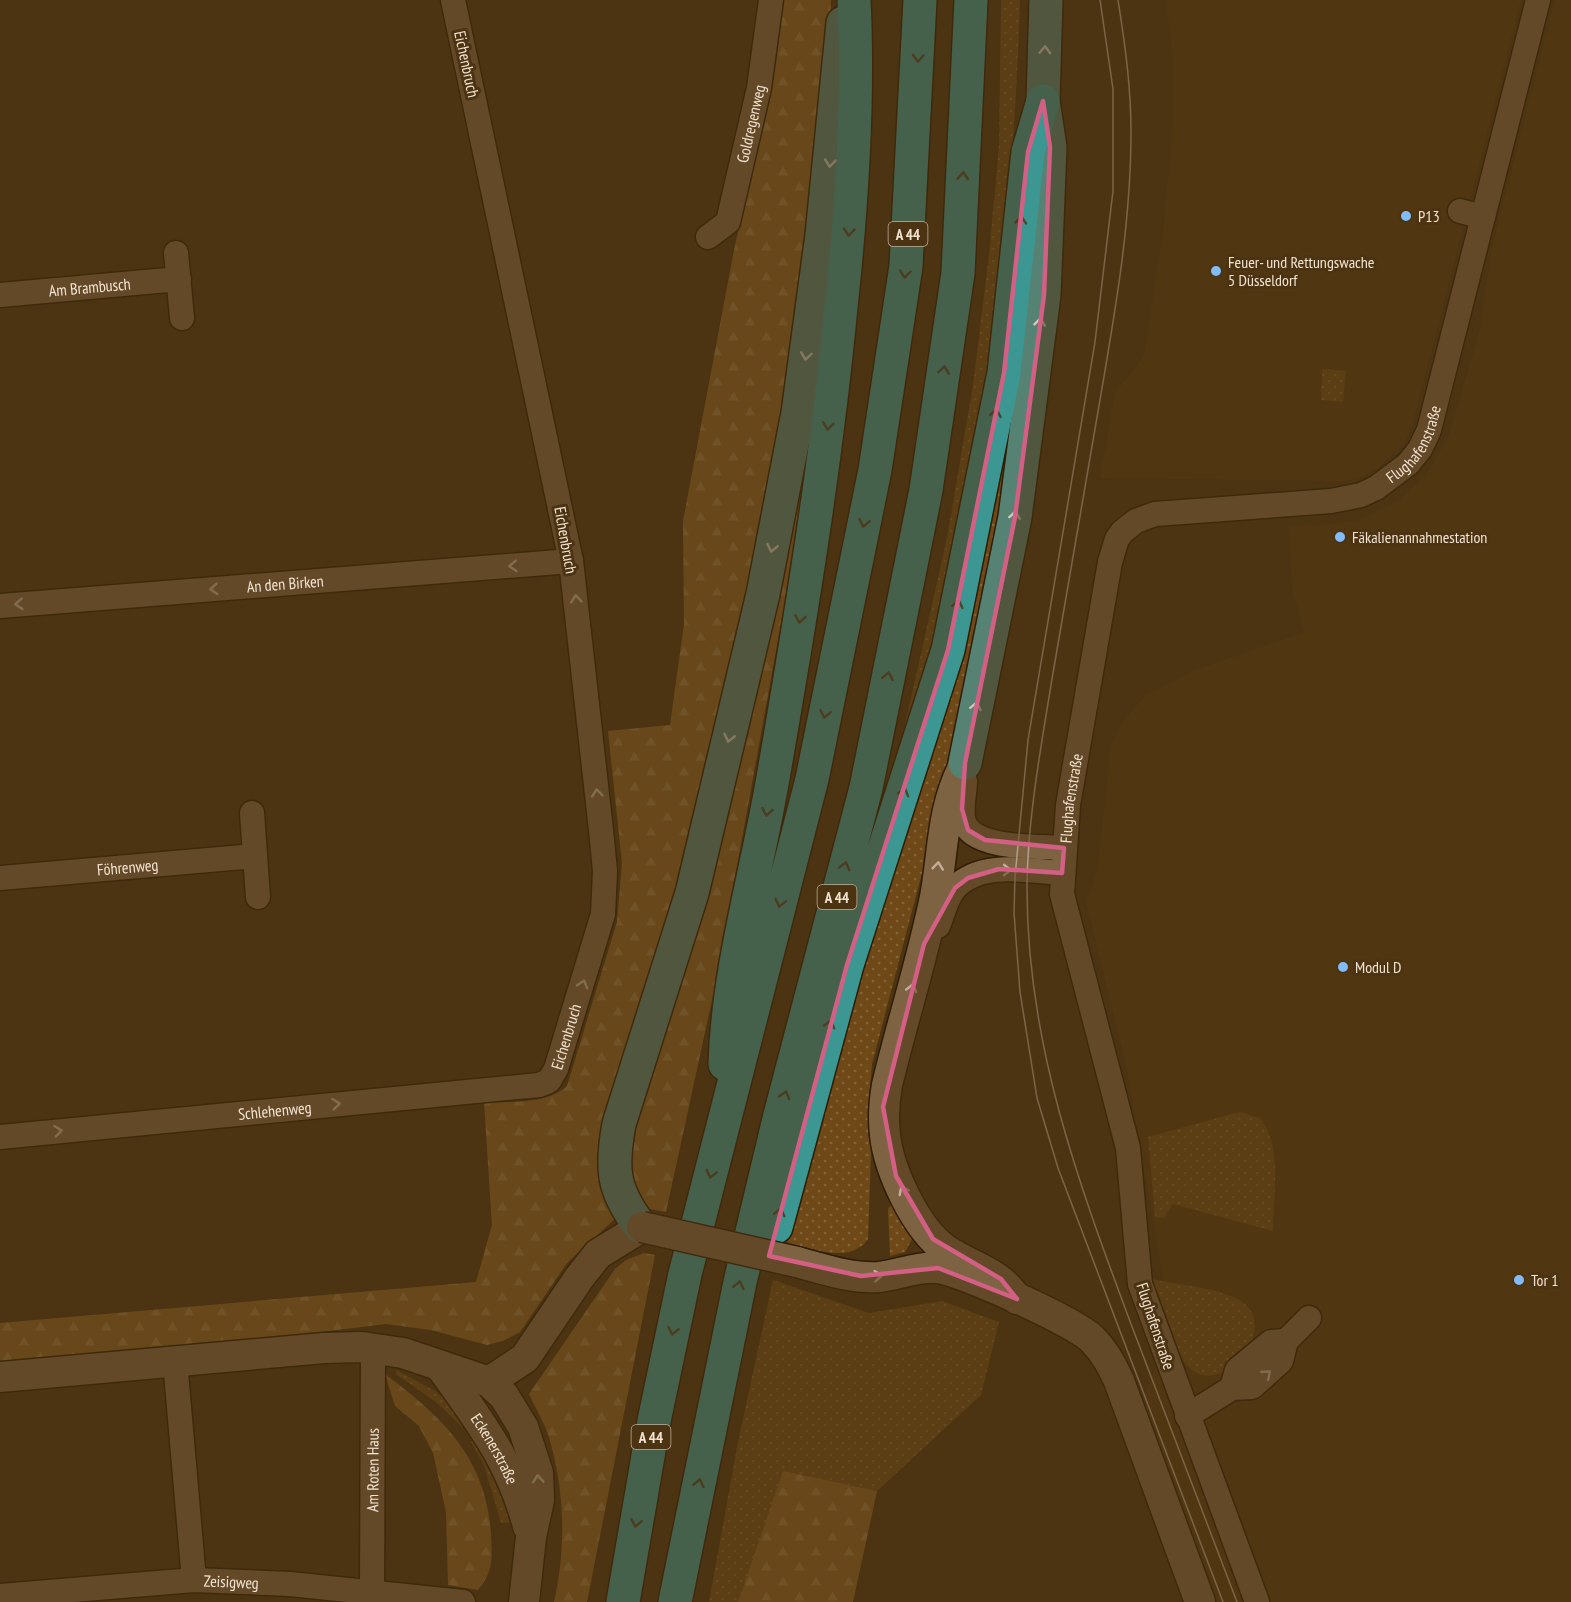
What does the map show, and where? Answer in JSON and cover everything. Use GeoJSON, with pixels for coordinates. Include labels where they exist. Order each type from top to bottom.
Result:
{"type":"FeatureCollection","features":[{"type":"Feature","properties":{"kind":"highway"},"geometry":{"type":"LineString","coordinates":[[723,1126],[726,1015],[767,813],[799,627],[835,367],[853,174],[854,0]]}},
{"type":"Feature","properties":{"kind":"highway","name":"A 44"},"geometry":{"type":"LineString","coordinates":[[623,1602],[666,1364],[685,1274],[812,779],[875,470],[906,266],[920,0]]}},
{"type":"Feature","properties":{"kind":"highway","name":"A 44"},"geometry":{"type":"LineString","coordinates":[[675,1602],[740,1282],[780,1114],[866,788],[926,490],[958,273],[971,0]]}},
{"type":"Feature","properties":{"kind":"highway"},"geometry":{"type":"LineString","coordinates":[[728,1342],[758,1304],[817,1069],[847,965],[948,650],[1004,374],[1028,152],[1043,101]]}},
{"type":"Feature","properties":{"kind":"main road"},"geometry":{"type":"LineString","coordinates":[[641,1226],[623,1200],[614,1179],[613,1156],[619,1124],[692,893],[763,594],[798,413],[822,235],[846,0]]}},
{"type":"Feature","properties":{"kind":"main road"},"geometry":{"type":"LineString","coordinates":[[965,764],[1015,517],[1044,295],[1050,147],[1043,101],[1046,0]]}},
{"type":"Feature","properties":{"kind":"street","name":"Eichenbruch"},"geometry":{"type":"LineString","coordinates":[[453,0],[571,561],[605,871],[603,914],[556,1069],[549,1081]]}},
{"type":"Feature","properties":{"kind":"street","name":"Goldregenweg"},"geometry":{"type":"LineString","coordinates":[[708,237],[728,222],[759,88],[771,0]]}},
{"type":"Feature","properties":{"kind":"street","name":"Flughafenstraße"},"geometry":{"type":"LineString","coordinates":[[1257,1602],[1140,1284],[1128,1148],[1064,905],[1062,873],[1068,805],[1110,562],[1117,539],[1137,521],[1155,514],[1331,501],[1361,495],[1376,488],[1408,464],[1420,449],[1429,430],[1538,0]]}},
{"type":"Feature","properties":{"kind":"street"},"geometry":{"type":"LineString","coordinates":[[1460,210],[1483,217]]}},
{"type":"Feature","properties":{"kind":"street"},"geometry":{"type":"LineString","coordinates":[[176,253],[182,318]]}},
{"type":"Feature","properties":{"kind":"street","name":"Am Brambusch"},"geometry":{"type":"LineString","coordinates":[[0,295],[179,279]]}},
{"type":"Feature","properties":{"kind":"street","name":"An den Birken"},"geometry":{"type":"LineString","coordinates":[[0,606],[571,561]]}},
{"type":"Feature","properties":{"kind":"street"},"geometry":{"type":"LineString","coordinates":[[965,764],[962,809],[968,830],[985,840],[996,843],[1064,848]]}},
{"type":"Feature","properties":{"kind":"street"},"geometry":{"type":"LineString","coordinates":[[965,764],[953,787],[942,834],[935,895],[893,1058],[883,1107],[885,1136],[896,1176],[933,1239],[956,1256],[1001,1279],[1017,1299]]}},
{"type":"Feature","properties":{"kind":"street"},"geometry":{"type":"LineString","coordinates":[[252,813],[258,897]]}},
{"type":"Feature","properties":{"kind":"street","name":"Föhrenweg"},"geometry":{"type":"LineString","coordinates":[[0,878],[255,856]]}},
{"type":"Feature","properties":{"kind":"street"},"geometry":{"type":"LineString","coordinates":[[924,944],[938,925],[949,897],[968,878],[999,869],[1062,873]]}},
{"type":"Feature","properties":{"kind":"street","name":"Schlehenweg"},"geometry":{"type":"LineString","coordinates":[[0,1137],[539,1085],[549,1081]]}},
{"type":"Feature","properties":{"kind":"street"},"geometry":{"type":"LineString","coordinates":[[0,1377],[324,1348],[373,1348],[403,1353],[489,1382],[525,1358],[598,1254],[641,1226],[861,1276],[878,1277],[938,1268],[1070,1323],[1091,1338],[1108,1357],[1200,1602]]}},
{"type":"Feature","properties":{"kind":"street"},"geometry":{"type":"LineString","coordinates":[[915,1270],[929,1255],[933,1239]]}},
{"type":"Feature","properties":{"kind":"street"},"geometry":{"type":"LineString","coordinates":[[1187,1416],[1232,1388],[1237,1370],[1271,1342],[1286,1341],[1309,1318]]}},
{"type":"Feature","properties":{"kind":"street","name":"Am Roten Haus"},"geometry":{"type":"LineString","coordinates":[[372,1592],[373,1348]]}},
{"type":"Feature","properties":{"kind":"street"},"geometry":{"type":"LineString","coordinates":[[175,1361],[194,1580]]}},
{"type":"Feature","properties":{"kind":"street","name":"Eckenerstraße"},"geometry":{"type":"LineString","coordinates":[[441,1367],[487,1430],[518,1488],[531,1537]]}},
{"type":"Feature","properties":{"kind":"street","name":"Eckenerstraße"},"geometry":{"type":"LineString","coordinates":[[489,1382],[513,1410],[533,1452],[538,1473],[539,1500],[531,1537],[524,1602]]}},
{"type":"Feature","properties":{"kind":"street","name":"Zeisigweg"},"geometry":{"type":"LineString","coordinates":[[0,1596],[194,1580],[290,1584],[463,1602]]}},
{"type":"Feature","properties":{"kind":"highlighted area"},"geometry":{"type":"Polygon","coordinates":[[[1043,101],[1050,147],[1044,295],[1015,517],[965,763],[962,809],[968,830],[985,840],[1064,848],[1062,873],[999,869],[968,878],[955,888],[924,944],[883,1107],[896,1176],[933,1239],[1001,1279],[1017,1299],[938,1268],[861,1276],[769,1256],[847,965],[948,650],[1004,373],[1028,152],[1043,101]]]}},
{"type":"Feature","properties":{"kind":"shaded area"},"geometry":{"type":"Polygon","coordinates":[[[1001,0],[1020,0],[1009,195],[986,389],[969,485],[948,581],[924,675],[895,769],[947,538],[973,385],[989,255],[999,146],[1001,0]]]}},
{"type":"Feature","properties":{"kind":"shaded area"},"geometry":{"type":"Polygon","coordinates":[[[1166,0],[1521,0],[1412,427],[1403,446],[1376,469],[1360,478],[1341,481],[1100,478],[1115,393],[1144,356],[1164,224],[1173,124],[1173,60],[1166,0]]]}},
{"type":"Feature","properties":{"kind":"shaded area"},"geometry":{"type":"Polygon","coordinates":[[[1555,0],[1571,0],[1571,1602],[1217,1602],[1141,1403],[1172,1330],[1126,1064],[1086,901],[1097,873],[1111,746],[1124,720],[1147,694],[1196,670],[1305,632],[1293,594],[1288,527],[1359,521],[1399,501],[1426,475],[1449,436],[1480,329],[1491,252],[1555,0]]]}},
{"type":"Feature","properties":{"kind":"shaded area"},"geometry":{"type":"Polygon","coordinates":[[[1027,284],[1013,434],[986,597],[952,758],[872,1064],[868,1110],[871,1153],[868,1239],[860,1247],[850,1252],[816,1250],[782,1241],[1027,284]]]}},
{"type":"Feature","properties":{"kind":"shaded area"},"geometry":{"type":"Polygon","coordinates":[[[1322,369],[1346,371],[1343,402],[1321,400],[1322,369]]]}},
{"type":"Feature","properties":{"kind":"shaded area"},"geometry":{"type":"Polygon","coordinates":[[[1239,1112],[1260,1118],[1272,1143],[1275,1172],[1273,1231],[1173,1204],[1164,1218],[1155,1217],[1148,1137],[1239,1112]]]}},
{"type":"Feature","properties":{"kind":"shaded area"},"geometry":{"type":"Polygon","coordinates":[[[891,1205],[911,1232],[912,1239],[905,1252],[890,1256],[888,1209],[891,1205]]]}},
{"type":"Feature","properties":{"kind":"shaded area"},"geometry":{"type":"Polygon","coordinates":[[[1152,1279],[1227,1294],[1245,1304],[1253,1315],[1255,1328],[1244,1355],[1221,1373],[1209,1376],[1197,1373],[1188,1367],[1168,1331],[1152,1279]]]}},
{"type":"Feature","properties":{"kind":"shaded area"},"geometry":{"type":"Polygon","coordinates":[[[773,1280],[869,1313],[942,1301],[999,1322],[981,1395],[877,1491],[783,1472],[738,1602],[709,1602],[738,1442],[773,1280]]]}},
{"type":"Feature","properties":{"kind":"shaded area"},"geometry":{"type":"Polygon","coordinates":[[[396,1370],[435,1391],[471,1422],[462,1427],[436,1402],[396,1374],[396,1370]]]}},
{"type":"Feature","properties":{"kind":"shaded area"},"geometry":{"type":"Polygon","coordinates":[[[480,1434],[513,1522],[501,1523],[484,1465],[471,1442],[480,1434]]]}},
{"type":"Feature","properties":{"kind":"green space"},"geometry":{"type":"Polygon","coordinates":[[[783,0],[831,0],[807,479],[717,977],[666,1212],[639,1207],[619,1215],[567,1263],[520,1332],[503,1341],[487,1345],[431,1330],[386,1324],[164,1351],[0,1362],[0,1323],[476,1282],[492,1225],[484,1103],[539,1099],[559,1092],[567,1086],[617,922],[622,863],[608,731],[670,725],[684,624],[683,521],[735,245],[770,98],[783,0]]]}},
{"type":"Feature","properties":{"kind":"green space"},"geometry":{"type":"Polygon","coordinates":[[[644,1253],[655,1255],[587,1602],[554,1602],[562,1542],[559,1480],[548,1435],[529,1394],[615,1269],[626,1260],[644,1253]]]}},
{"type":"Feature","properties":{"kind":"green space"},"geometry":{"type":"Polygon","coordinates":[[[385,1374],[425,1406],[458,1441],[480,1483],[487,1507],[492,1557],[487,1576],[478,1590],[448,1585],[446,1512],[433,1453],[419,1426],[395,1406],[385,1374]]]}},
{"type":"Feature","properties":{"kind":"green space"},"geometry":{"type":"Polygon","coordinates":[[[783,1471],[877,1491],[853,1602],[738,1602],[783,1471]]]}},
{"type":"Feature","properties":{"kind":"tram line"},"geometry":{"type":"LineString","coordinates":[[1100,0],[1113,89],[1113,191],[1095,342],[1028,740],[1015,877],[1014,913],[1020,992],[1037,1098],[1058,1168],[1223,1602]]}},
{"type":"Feature","properties":{"kind":"tram line"},"geometry":{"type":"LineString","coordinates":[[1118,0],[1131,115],[1128,198],[1122,263],[1036,782],[1028,858],[1029,942],[1035,999],[1045,1054],[1074,1162],[1131,1324],[1237,1602]]}},
{"type":"Feature","properties":{"kind":"place","name":"P13"},"geometry":{"type":"Point","coordinates":[1406,216]}},
{"type":"Feature","properties":{"kind":"place","name":"Feuer- und Rettungswache 5 Düsseldorf"},"geometry":{"type":"Point","coordinates":[1216,271]}},
{"type":"Feature","properties":{"kind":"place","name":"Fäkalienannahmestation"},"geometry":{"type":"Point","coordinates":[1340,537]}},
{"type":"Feature","properties":{"kind":"place","name":"Modul D"},"geometry":{"type":"Point","coordinates":[1343,967]}},
{"type":"Feature","properties":{"kind":"place","name":"Tor 1"},"geometry":{"type":"Point","coordinates":[1519,1280]}}]}
